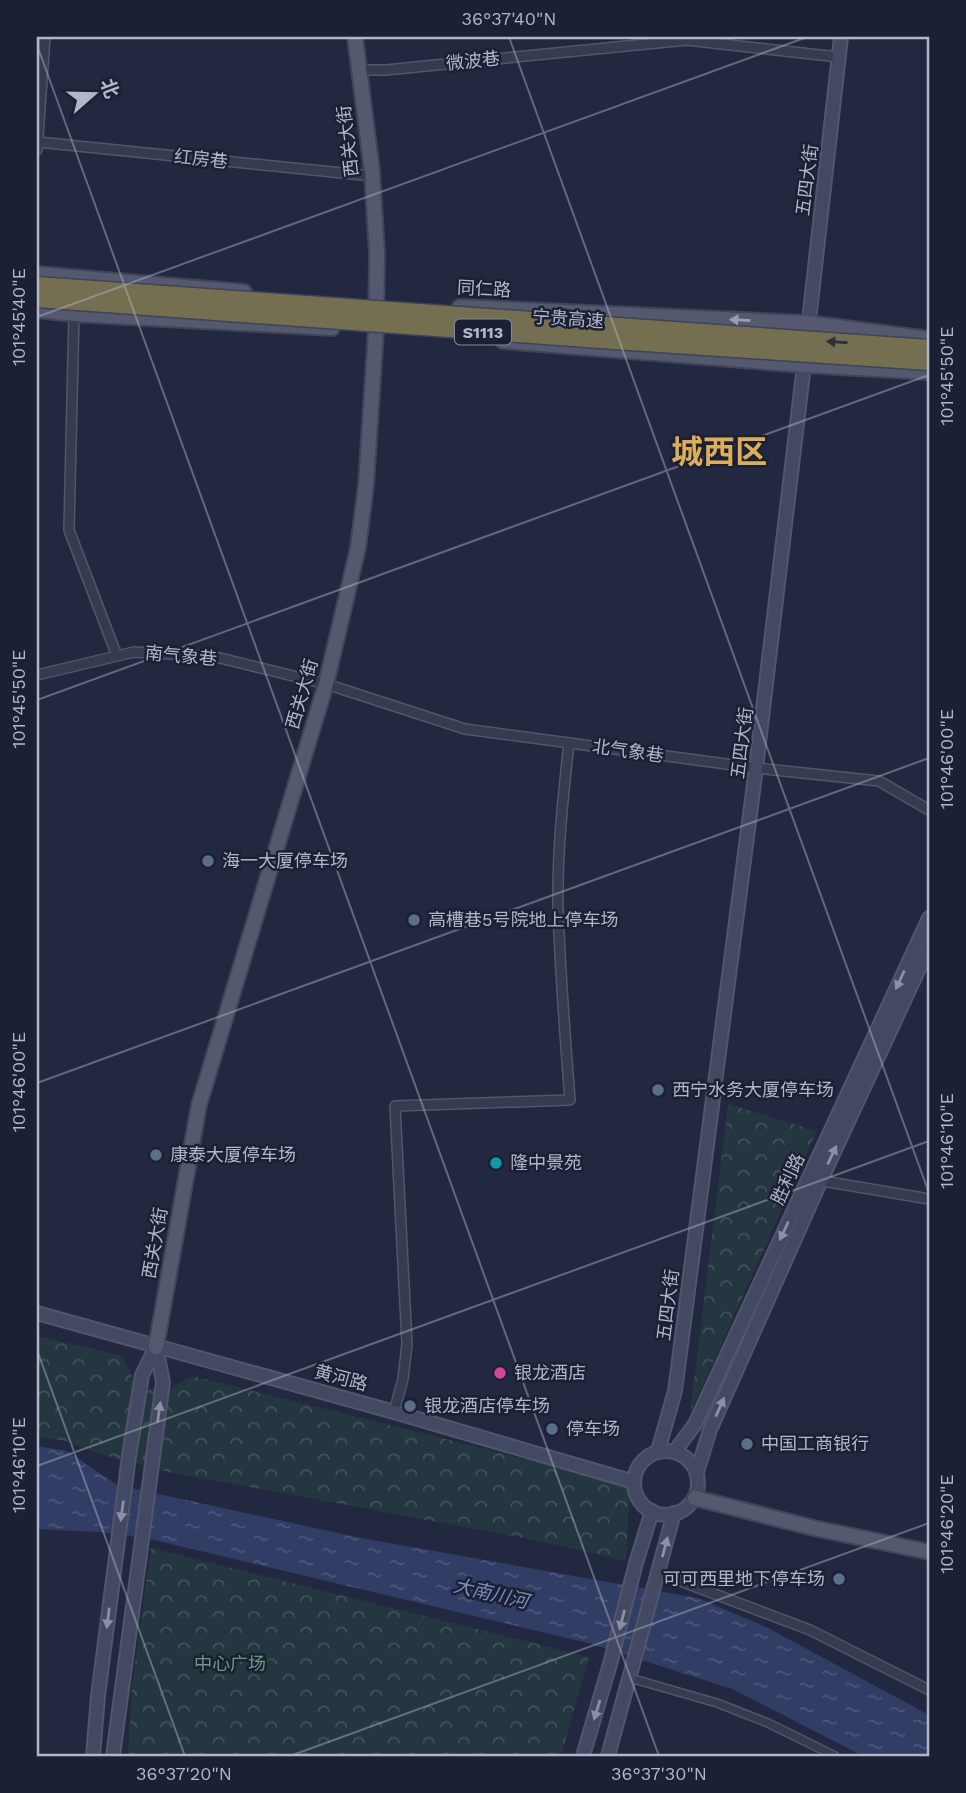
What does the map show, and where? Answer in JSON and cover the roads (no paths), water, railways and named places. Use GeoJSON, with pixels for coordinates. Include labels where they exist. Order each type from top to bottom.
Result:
{"type":"FeatureCollection","features":[{"type":"Feature","properties":{"kind":"highway","name":"宁贵高速"},"geometry":{"type":"LineString","coordinates":[[37,285],[926,339]]}},
{"type":"Feature","properties":{"kind":"highway","name":"宁贵高速"},"geometry":{"type":"LineString","coordinates":[[37,299],[929,362]]}},
{"type":"Feature","properties":{"kind":"main road","name":"西关大街"},"geometry":{"type":"LineString","coordinates":[[93,1756],[98,1696],[142,1375],[156,1348],[199,1105],[326,684],[358,548],[366,485],[376,330],[377,254],[372,176],[355,37]]}},
{"type":"Feature","properties":{"kind":"main road","name":"五四大街"},"geometry":{"type":"LineString","coordinates":[[658,1451],[675,1391],[756,768],[841,37]]}},
{"type":"Feature","properties":{"kind":"main road","name":"同仁路"},"geometry":{"type":"LineString","coordinates":[[37,274],[377,304],[808,323],[926,339]]}},
{"type":"Feature","properties":{"kind":"main road"},"geometry":{"type":"LineString","coordinates":[[37,310],[376,330],[804,365],[929,372]]}},
{"type":"Feature","properties":{"kind":"main road","name":"胜利路"},"geometry":{"type":"LineString","coordinates":[[697,1472],[710,1430],[814,1179],[929,918]]}},
{"type":"Feature","properties":{"kind":"main road","name":"胜利路"},"geometry":{"type":"LineString","coordinates":[[675,1451],[695,1424],[929,947]]}},
{"type":"Feature","properties":{"kind":"main road","name":"黄河路"},"geometry":{"type":"LineString","coordinates":[[37,1313],[634,1482]]}},
{"type":"Feature","properties":{"kind":"main road","name":"西关大街"},"geometry":{"type":"LineString","coordinates":[[113,1756],[163,1382],[156,1348]]}},
{"type":"Feature","properties":{"kind":"main road"},"geometry":{"type":"LineString","coordinates":[[658,1451],[675,1451],[687,1458],[697,1472],[699,1483],[695,1499],[685,1508],[663,1515],[645,1506],[638,1497],[634,1482],[638,1467],[645,1458],[658,1451]]}},
{"type":"Feature","properties":{"kind":"main road"},"geometry":{"type":"LineString","coordinates":[[695,1499],[929,1552]]}},
{"type":"Feature","properties":{"kind":"main road"},"geometry":{"type":"LineString","coordinates":[[583,1756],[652,1511]]}},
{"type":"Feature","properties":{"kind":"main road"},"geometry":{"type":"LineString","coordinates":[[608,1756],[674,1513]]}},
{"type":"Feature","properties":{"kind":"street"},"geometry":{"type":"LineString","coordinates":[[37,146],[45,37]]}},
{"type":"Feature","properties":{"kind":"street","name":"微波巷"},"geometry":{"type":"LineString","coordinates":[[359,70],[386,70],[687,40],[838,57]]}},
{"type":"Feature","properties":{"kind":"street","name":"红房巷"},"geometry":{"type":"LineString","coordinates":[[37,146],[372,176]]}},
{"type":"Feature","properties":{"kind":"street"},"geometry":{"type":"LineString","coordinates":[[74,314],[69,530],[117,656]]}},
{"type":"Feature","properties":{"kind":"street","name":"南气象巷"},"geometry":{"type":"LineString","coordinates":[[37,675],[134,652],[212,656],[326,684]]}},
{"type":"Feature","properties":{"kind":"street","name":"北气象巷"},"geometry":{"type":"LineString","coordinates":[[326,684],[465,729],[756,768],[879,780],[929,810]]}},
{"type":"Feature","properties":{"kind":"street"},"geometry":{"type":"LineString","coordinates":[[394,1412],[403,1379],[407,1344],[395,1106],[569,1100],[558,905],[563,800],[569,743]]}},
{"type":"Feature","properties":{"kind":"street"},"geometry":{"type":"LineString","coordinates":[[814,1179],[929,1199]]}},
{"type":"Feature","properties":{"kind":"street"},"geometry":{"type":"LineString","coordinates":[[657,1577],[810,1630],[929,1690]]}},
{"type":"Feature","properties":{"kind":"street"},"geometry":{"type":"LineString","coordinates":[[632,1672],[768,1723],[835,1756]]}},
{"type":"Feature","properties":{"kind":"water","name":"大南川河"},"geometry":{"type":"Polygon","coordinates":[[[37,1446],[67,1451],[117,1485],[361,1538],[698,1598],[768,1628],[929,1715],[929,1756],[863,1756],[732,1689],[592,1644],[146,1538],[99,1532],[37,1529],[37,1446]]]}},
{"type":"Feature","properties":{"kind":"place","name":"海一大厦停车场"},"geometry":{"type":"Point","coordinates":[208,861]}},
{"type":"Feature","properties":{"kind":"place","name":"高槽巷5号院地上停车场"},"geometry":{"type":"Point","coordinates":[414,920]}},
{"type":"Feature","properties":{"kind":"place","name":"西宁水务大厦停车场"},"geometry":{"type":"Point","coordinates":[658,1090]}},
{"type":"Feature","properties":{"kind":"place","name":"康泰大厦停车场"},"geometry":{"type":"Point","coordinates":[156,1155]}},
{"type":"Feature","properties":{"kind":"place","name":"隆中景苑"},"geometry":{"type":"Point","coordinates":[496,1163]}},
{"type":"Feature","properties":{"kind":"place","name":"银龙酒店"},"geometry":{"type":"Point","coordinates":[500,1373]}},
{"type":"Feature","properties":{"kind":"place","name":"银龙酒店停车场"},"geometry":{"type":"Point","coordinates":[410,1406]}},
{"type":"Feature","properties":{"kind":"place","name":"停车场"},"geometry":{"type":"Point","coordinates":[552,1429]}},
{"type":"Feature","properties":{"kind":"place","name":"中国工商银行"},"geometry":{"type":"Point","coordinates":[747,1444]}},
{"type":"Feature","properties":{"kind":"place","name":"可可西里地下停车场"},"geometry":{"type":"Point","coordinates":[839,1579]}},
{"type":"Feature","properties":{"kind":"district","name":"城西区"},"geometry":{"type":"Point","coordinates":[719,452]}},
{"type":"Feature","properties":{"kind":"park label","name":"中心广场"},"geometry":{"type":"Point","coordinates":[230,1664]}}]}
